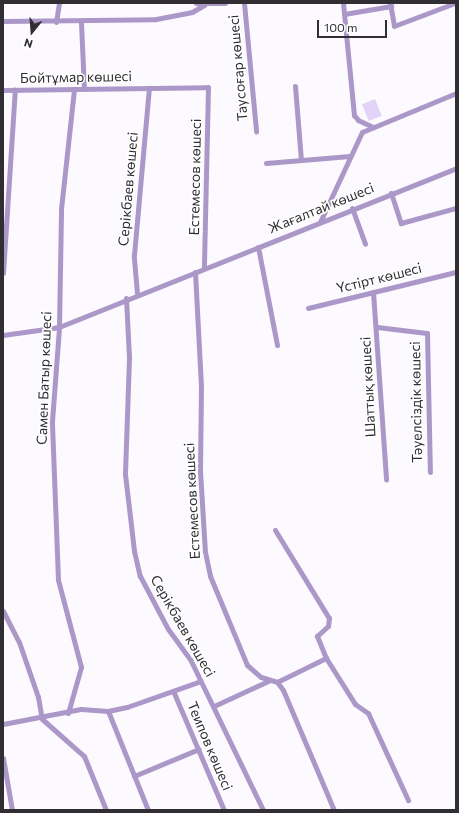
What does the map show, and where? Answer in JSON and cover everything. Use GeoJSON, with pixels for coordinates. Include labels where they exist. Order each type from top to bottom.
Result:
{"type":"FeatureCollection","features":[{"type":"Feature","properties":{"kind":"street"},"geometry":{"type":"LineString","coordinates":[[56,22],[59,3]]}},
{"type":"Feature","properties":{"kind":"street"},"geometry":{"type":"LineString","coordinates":[[196,3],[204,5]]}},
{"type":"Feature","properties":{"kind":"street"},"geometry":{"type":"LineString","coordinates":[[3,21],[81,23],[175,17],[204,5],[225,3]]}},
{"type":"Feature","properties":{"kind":"street","name":"Тауcоғар көшесі"},"geometry":{"type":"LineString","coordinates":[[244,3],[256,131]]}},
{"type":"Feature","properties":{"kind":"street"},"geometry":{"type":"LineString","coordinates":[[343,3],[354,115],[358,120],[373,127]]}},
{"type":"Feature","properties":{"kind":"street"},"geometry":{"type":"LineString","coordinates":[[344,14],[391,4],[394,26],[455,3]]}},
{"type":"Feature","properties":{"kind":"street"},"geometry":{"type":"LineString","coordinates":[[81,23],[84,88]]}},
{"type":"Feature","properties":{"kind":"street"},"geometry":{"type":"LineString","coordinates":[[294,86],[301,160]]}},
{"type":"Feature","properties":{"kind":"street","name":"Бойтұмар көшесі"},"geometry":{"type":"LineString","coordinates":[[3,90],[208,87]]}},
{"type":"Feature","properties":{"kind":"street","name":"Естемесов көшесі"},"geometry":{"type":"LineString","coordinates":[[204,268],[208,87]]}},
{"type":"Feature","properties":{"kind":"street","name":"Серікбаев көшесі"},"geometry":{"type":"LineString","coordinates":[[137,293],[134,256],[150,88]]}},
{"type":"Feature","properties":{"kind":"street"},"geometry":{"type":"LineString","coordinates":[[3,273],[15,89]]}},
{"type":"Feature","properties":{"kind":"street","name":"Самен Батыр көшесі"},"geometry":{"type":"LineString","coordinates":[[68,713],[81,667],[58,580],[55,545],[52,421],[59,327],[61,209],[74,89]]}},
{"type":"Feature","properties":{"kind":"street"},"geometry":{"type":"LineString","coordinates":[[320,222],[358,138],[373,127],[456,93]]}},
{"type":"Feature","properties":{"kind":"street"},"geometry":{"type":"LineString","coordinates":[[266,163],[350,156]]}},
{"type":"Feature","properties":{"kind":"street","name":"Жағалтай көшесі"},"geometry":{"type":"LineString","coordinates":[[126,298],[456,168]]}},
{"type":"Feature","properties":{"kind":"street"},"geometry":{"type":"LineString","coordinates":[[390,193],[401,223],[456,208]]}},
{"type":"Feature","properties":{"kind":"street"},"geometry":{"type":"LineString","coordinates":[[352,208],[365,244]]}},
{"type":"Feature","properties":{"kind":"street"},"geometry":{"type":"LineString","coordinates":[[258,246],[277,345]]}},
{"type":"Feature","properties":{"kind":"street","name":"Естемесов көшесі"},"geometry":{"type":"LineString","coordinates":[[195,272],[205,552],[210,576],[247,665],[261,677],[277,682]]}},
{"type":"Feature","properties":{"kind":"street","name":"Үстірт көшесі"},"geometry":{"type":"LineString","coordinates":[[308,308],[456,272]]}},
{"type":"Feature","properties":{"kind":"street","name":"Шаттық көшесі"},"geometry":{"type":"LineString","coordinates":[[373,292],[377,327],[386,480]]}},
{"type":"Feature","properties":{"kind":"street"},"geometry":{"type":"LineString","coordinates":[[3,335],[59,327],[126,298]]}},
{"type":"Feature","properties":{"kind":"street","name":"Серікбаев көшесі"},"geometry":{"type":"LineString","coordinates":[[126,298],[129,358],[125,474],[134,551],[140,576],[201,681],[263,810]]}},
{"type":"Feature","properties":{"kind":"street","name":"Тәуелсіздік көшесі"},"geometry":{"type":"LineString","coordinates":[[377,327],[427,333],[430,472]]}},
{"type":"Feature","properties":{"kind":"street"},"geometry":{"type":"LineString","coordinates":[[275,530],[329,618],[328,626],[317,636],[326,658],[355,704],[368,713],[408,800]]}},
{"type":"Feature","properties":{"kind":"street"},"geometry":{"type":"LineString","coordinates":[[3,611],[19,642],[38,697],[42,719],[84,756],[106,810]]}},
{"type":"Feature","properties":{"kind":"street"},"geometry":{"type":"LineString","coordinates":[[326,658],[277,682],[334,810]]}},
{"type":"Feature","properties":{"kind":"street"},"geometry":{"type":"LineString","coordinates":[[214,706],[270,680]]}},
{"type":"Feature","properties":{"kind":"street"},"geometry":{"type":"LineString","coordinates":[[3,724],[42,719],[81,709],[108,711],[174,692],[201,681]]}},
{"type":"Feature","properties":{"kind":"street","name":"Теипов көшесі"},"geometry":{"type":"LineString","coordinates":[[174,692],[224,810]]}},
{"type":"Feature","properties":{"kind":"street"},"geometry":{"type":"LineString","coordinates":[[108,711],[148,810]]}},
{"type":"Feature","properties":{"kind":"street"},"geometry":{"type":"LineString","coordinates":[[134,776],[199,749]]}},
{"type":"Feature","properties":{"kind":"street"},"geometry":{"type":"LineString","coordinates":[[3,758],[12,810]]}},
{"type":"Feature","properties":{"kind":"shaded area"},"geometry":{"type":"Polygon","coordinates":[[[375,99],[382,116],[369,121],[362,104],[375,99]]]}}]}
